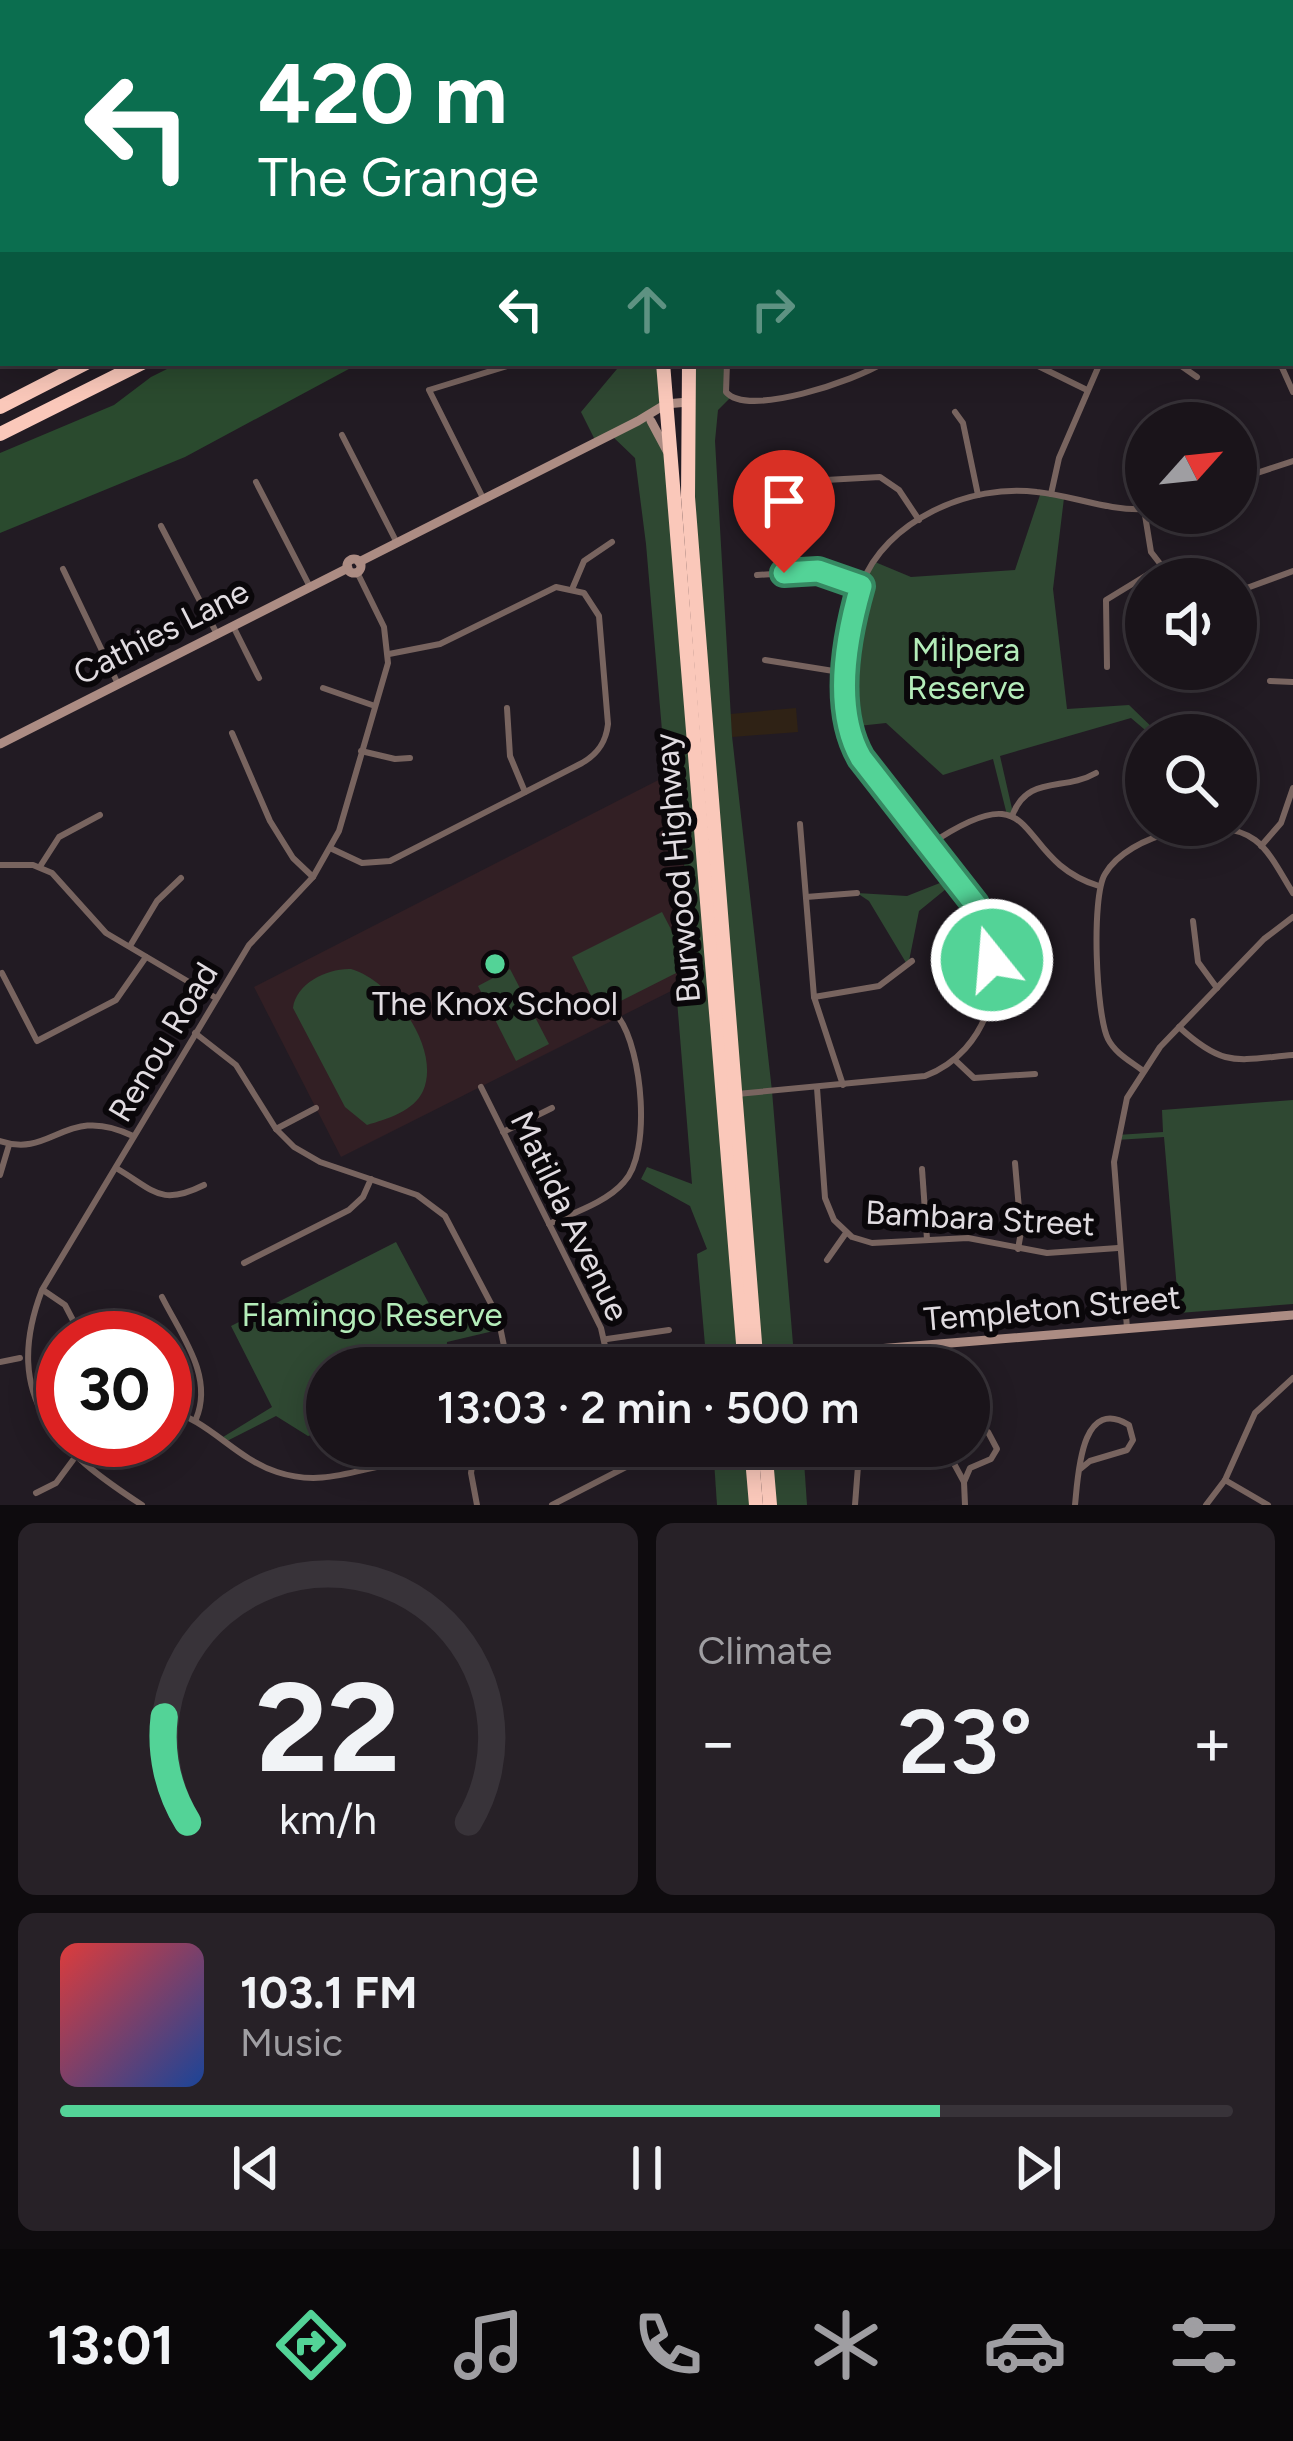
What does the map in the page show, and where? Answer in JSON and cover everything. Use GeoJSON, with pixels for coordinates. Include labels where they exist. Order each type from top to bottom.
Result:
{"type":"FeatureCollection","features":[{"type":"Feature","properties":{"kind":"highway"},"geometry":{"type":"LineString","coordinates":[[0,407],[80,366]]}},
{"type":"Feature","properties":{"kind":"highway"},"geometry":{"type":"LineString","coordinates":[[0,434],[136,366]]}},
{"type":"Feature","properties":{"kind":"highway","name":"Burwood Highway"},"geometry":{"type":"LineString","coordinates":[[663,366],[661,413],[681,498],[737,1094],[755,1347]]}},
{"type":"Feature","properties":{"kind":"highway","name":"Burwood Highway"},"geometry":{"type":"LineString","coordinates":[[689,366],[681,498],[743,1347]]}},
{"type":"Feature","properties":{"kind":"highway"},"geometry":{"type":"LineString","coordinates":[[753,1467],[756,1505]]}},
{"type":"Feature","properties":{"kind":"highway"},"geometry":{"type":"LineString","coordinates":[[767,1467],[770,1505]]}},
{"type":"Feature","properties":{"kind":"street"},"geometry":{"type":"LineString","coordinates":[[484,499],[429,390],[507,366]]}},
{"type":"Feature","properties":{"kind":"street"},"geometry":{"type":"LineString","coordinates":[[727,366],[725,392],[736,400],[823,390],[876,366]]}},
{"type":"Feature","properties":{"kind":"street"},"geometry":{"type":"LineString","coordinates":[[1038,366],[1087,391]]}},
{"type":"Feature","properties":{"kind":"street"},"geometry":{"type":"LineString","coordinates":[[1051,494],[1059,458],[1099,366]]}},
{"type":"Feature","properties":{"kind":"street"},"geometry":{"type":"LineString","coordinates":[[1183,366],[1198,376]]}},
{"type":"Feature","properties":{"kind":"street","name":"Cathies Lane"},"geometry":{"type":"LineString","coordinates":[[0,744],[638,421],[688,402]]}},
{"type":"Feature","properties":{"kind":"street"},"geometry":{"type":"LineString","coordinates":[[956,412],[963,423],[978,495]]}},
{"type":"Feature","properties":{"kind":"street","name":"Cathies Lane"},"geometry":{"type":"LineString","coordinates":[[638,421],[661,413]]}},
{"type":"Feature","properties":{"kind":"street"},"geometry":{"type":"LineString","coordinates":[[342,436],[397,543]]}},
{"type":"Feature","properties":{"kind":"street"},"geometry":{"type":"LineString","coordinates":[[1257,473],[1293,461]]}},
{"type":"Feature","properties":{"kind":"street"},"geometry":{"type":"LineString","coordinates":[[751,484],[875,476],[896,487],[919,520]]}},
{"type":"Feature","properties":{"kind":"street"},"geometry":{"type":"LineString","coordinates":[[256,482],[310,586]]}},
{"type":"Feature","properties":{"kind":"street"},"geometry":{"type":"LineString","coordinates":[[737,1094],[916,1078],[955,1060],[974,1041],[988,1014],[993,989],[991,948],[975,904],[856,748],[846,711],[846,673],[861,586],[881,552],[919,520],[978,495],[1051,494],[1125,509]]}},
{"type":"Feature","properties":{"kind":"street"},"geometry":{"type":"LineString","coordinates":[[161,526],[217,634]]}},
{"type":"Feature","properties":{"kind":"street"},"geometry":{"type":"LineString","coordinates":[[572,587],[584,561],[612,542]]}},
{"type":"Feature","properties":{"kind":"street"},"geometry":{"type":"LineString","coordinates":[[330,848],[357,862],[386,862],[590,758],[607,731],[599,616],[589,597],[572,587],[551,588],[434,647],[389,654],[384,627],[355,568]]}},
{"type":"Feature","properties":{"kind":"street"},"geometry":{"type":"LineString","coordinates":[[63,569],[118,684]]}},
{"type":"Feature","properties":{"kind":"street"},"geometry":{"type":"LineString","coordinates":[[757,575],[818,571],[861,586]]}},
{"type":"Feature","properties":{"kind":"street"},"geometry":{"type":"LineString","coordinates":[[1257,584],[1293,571]]}},
{"type":"Feature","properties":{"kind":"street"},"geometry":{"type":"LineString","coordinates":[[1107,667],[1106,600],[1125,588]]}},
{"type":"Feature","properties":{"kind":"street"},"geometry":{"type":"LineString","coordinates":[[233,626],[259,678]]}},
{"type":"Feature","properties":{"kind":"street","name":"Renou Road"},"geometry":{"type":"LineString","coordinates":[[20,1358],[24,1328],[42,1290],[216,998],[258,933],[313,877],[330,848],[346,812],[389,654]]}},
{"type":"Feature","properties":{"kind":"street"},"geometry":{"type":"LineString","coordinates":[[765,660],[846,673]]}},
{"type":"Feature","properties":{"kind":"street"},"geometry":{"type":"LineString","coordinates":[[1270,681],[1293,682]]}},
{"type":"Feature","properties":{"kind":"street"},"geometry":{"type":"LineString","coordinates":[[322,688],[375,706]]}},
{"type":"Feature","properties":{"kind":"street"},"geometry":{"type":"LineString","coordinates":[[507,708],[510,755],[525,792]]}},
{"type":"Feature","properties":{"kind":"street"},"geometry":{"type":"LineString","coordinates":[[232,733],[274,827],[296,862],[313,877]]}},
{"type":"Feature","properties":{"kind":"street"},"geometry":{"type":"LineString","coordinates":[[362,751],[410,758]]}},
{"type":"Feature","properties":{"kind":"street"},"geometry":{"type":"LineString","coordinates":[[1012,816],[1029,791],[1096,773]]}},
{"type":"Feature","properties":{"kind":"street"},"geometry":{"type":"LineString","coordinates":[[1261,846],[1282,823],[1293,788]]}},
{"type":"Feature","properties":{"kind":"street"},"geometry":{"type":"LineString","coordinates":[[929,844],[976,816],[994,812],[1012,816],[1063,869],[1099,886]]}},
{"type":"Feature","properties":{"kind":"street"},"geometry":{"type":"LineString","coordinates":[[40,867],[58,837],[100,815]]}},
{"type":"Feature","properties":{"kind":"street"},"geometry":{"type":"LineString","coordinates":[[800,824],[814,997],[842,1085]]}},
{"type":"Feature","properties":{"kind":"street"},"geometry":{"type":"LineString","coordinates":[[1257,844],[1293,893]]}},
{"type":"Feature","properties":{"kind":"street"},"geometry":{"type":"LineString","coordinates":[[1132,846],[1112,863],[1099,886],[1095,917],[1105,1032],[1117,1052],[1142,1070]]}},
{"type":"Feature","properties":{"kind":"street"},"geometry":{"type":"LineString","coordinates":[[0,865],[40,867],[64,884],[100,928],[216,998]]}},
{"type":"Feature","properties":{"kind":"street"},"geometry":{"type":"LineString","coordinates":[[130,946],[162,893],[182,878]]}},
{"type":"Feature","properties":{"kind":"street"},"geometry":{"type":"LineString","coordinates":[[806,897],[857,893]]}},
{"type":"Feature","properties":{"kind":"street"},"geometry":{"type":"LineString","coordinates":[[1126,1328],[1115,1143],[1127,1099],[1142,1070],[1179,1027],[1264,939],[1293,916]]}},
{"type":"Feature","properties":{"kind":"street"},"geometry":{"type":"LineString","coordinates":[[1193,920],[1198,962],[1217,988]]}},
{"type":"Feature","properties":{"kind":"street"},"geometry":{"type":"LineString","coordinates":[[2,974],[37,1041],[116,1000],[147,957]]}},
{"type":"Feature","properties":{"kind":"street"},"geometry":{"type":"LineString","coordinates":[[814,997],[879,986],[912,961]]}},
{"type":"Feature","properties":{"kind":"street"},"geometry":{"type":"LineString","coordinates":[[549,1224],[619,1188],[636,1163],[640,1145],[634,1053],[619,1018]]}},
{"type":"Feature","properties":{"kind":"street"},"geometry":{"type":"LineString","coordinates":[[1179,1027],[1210,1054],[1224,1058],[1293,1055]]}},
{"type":"Feature","properties":{"kind":"street"},"geometry":{"type":"LineString","coordinates":[[195,1033],[223,1051],[242,1072],[276,1129],[313,1159],[417,1195],[449,1221],[498,1317],[505,1347]]}},
{"type":"Feature","properties":{"kind":"street"},"geometry":{"type":"LineString","coordinates":[[955,1060],[977,1078],[1035,1074]]}},
{"type":"Feature","properties":{"kind":"street","name":"Matilda Avenue"},"geometry":{"type":"LineString","coordinates":[[481,1087],[605,1339],[604,1347]]}},
{"type":"Feature","properties":{"kind":"street","name":"Bambara Street"},"geometry":{"type":"LineString","coordinates":[[817,1088],[826,1198],[832,1216],[846,1233],[872,1243],[980,1239],[1055,1253],[1120,1248]]}},
{"type":"Feature","properties":{"kind":"street"},"geometry":{"type":"LineString","coordinates":[[276,1129],[316,1108]]}},
{"type":"Feature","properties":{"kind":"street"},"geometry":{"type":"LineString","coordinates":[[503,1132],[552,1108]]}},
{"type":"Feature","properties":{"kind":"street"},"geometry":{"type":"LineString","coordinates":[[0,1175],[5,1143],[38,1142],[93,1123],[134,1136]]}},
{"type":"Feature","properties":{"kind":"street"},"geometry":{"type":"LineString","coordinates":[[1015,1163],[1018,1249]]}},
{"type":"Feature","properties":{"kind":"street"},"geometry":{"type":"LineString","coordinates":[[116,1167],[168,1197],[204,1185]]}},
{"type":"Feature","properties":{"kind":"street"},"geometry":{"type":"LineString","coordinates":[[922,1169],[927,1239]]}},
{"type":"Feature","properties":{"kind":"street"},"geometry":{"type":"LineString","coordinates":[[244,1263],[349,1210],[363,1197],[371,1179]]}},
{"type":"Feature","properties":{"kind":"street"},"geometry":{"type":"LineString","coordinates":[[826,1260],[846,1233]]}},
{"type":"Feature","properties":{"kind":"street"},"geometry":{"type":"LineString","coordinates":[[42,1290],[68,1311]]}},
{"type":"Feature","properties":{"kind":"street"},"geometry":{"type":"LineString","coordinates":[[162,1297],[201,1377],[203,1399],[196,1419]]}},
{"type":"Feature","properties":{"kind":"street","name":"Templeton Street"},"geometry":{"type":"LineString","coordinates":[[900,1347],[1293,1315]]}},
{"type":"Feature","properties":{"kind":"street"},"geometry":{"type":"LineString","coordinates":[[605,1339],[669,1330]]}},
{"type":"Feature","properties":{"kind":"street"},"geometry":{"type":"LineString","coordinates":[[0,1362],[20,1358],[36,1409]]}},
{"type":"Feature","properties":{"kind":"street"},"geometry":{"type":"LineString","coordinates":[[1206,1505],[1226,1480],[1255,1413],[1293,1378]]}},
{"type":"Feature","properties":{"kind":"street"},"geometry":{"type":"LineString","coordinates":[[192,1418],[257,1465],[300,1478],[341,1478],[386,1467]]}},
{"type":"Feature","properties":{"kind":"street"},"geometry":{"type":"LineString","coordinates":[[1075,1505],[1079,1470],[1082,1446],[1094,1428],[1112,1419],[1129,1425],[1133,1440],[1127,1450],[1090,1461],[1079,1470]]}},
{"type":"Feature","properties":{"kind":"street"},"geometry":{"type":"LineString","coordinates":[[36,1492],[55,1484],[68,1467]]}},
{"type":"Feature","properties":{"kind":"street"},"geometry":{"type":"LineString","coordinates":[[84,1467],[142,1505]]}},
{"type":"Feature","properties":{"kind":"street"},"geometry":{"type":"LineString","coordinates":[[471,1467],[477,1505]]}},
{"type":"Feature","properties":{"kind":"street"},"geometry":{"type":"LineString","coordinates":[[552,1505],[627,1467]]}},
{"type":"Feature","properties":{"kind":"street"},"geometry":{"type":"LineString","coordinates":[[855,1505],[858,1467]]}},
{"type":"Feature","properties":{"kind":"street"},"geometry":{"type":"LineString","coordinates":[[956,1467],[964,1483]]}},
{"type":"Feature","properties":{"kind":"street"},"geometry":{"type":"LineString","coordinates":[[965,1505],[964,1483],[975,1467]]}},
{"type":"Feature","properties":{"kind":"street"},"geometry":{"type":"LineString","coordinates":[[1226,1480],[1268,1505]]}},
{"type":"Feature","properties":{"kind":"shaded area"},"geometry":{"type":"Polygon","coordinates":[[[796,708],[798,732],[732,737],[730,714],[796,708]]]}},
{"type":"Feature","properties":{"kind":"shaded area","name":"The Knox School"},"geometry":{"type":"Polygon","coordinates":[[[676,771],[693,980],[341,1157],[254,987],[676,771]]]}},
{"type":"Feature","properties":{"kind":"green space"},"geometry":{"type":"Polygon","coordinates":[[[173,366],[354,366],[185,457],[0,533],[0,453],[114,405],[173,366]]]}},
{"type":"Feature","properties":{"kind":"green space"},"geometry":{"type":"Polygon","coordinates":[[[619,366],[663,366],[666,404],[649,413],[670,455],[743,1347],[705,1347],[697,1254],[707,1249],[690,1206],[641,1179],[647,1167],[692,1184],[676,988],[693,979],[677,773],[666,777],[635,458],[611,435],[596,442],[581,412],[619,366]]]}},
{"type":"Feature","properties":{"kind":"green space"},"geometry":{"type":"Polygon","coordinates":[[[689,366],[727,366],[730,398],[718,410],[715,441],[732,736],[772,1091],[793,1347],[755,1347],[687,432],[689,366]]]}},
{"type":"Feature","properties":{"kind":"green space","name":"Milpera Reserve"},"geometry":{"type":"Polygon","coordinates":[[[1041,492],[1064,498],[1053,589],[1067,709],[1129,705],[1138,714],[1125,714],[1125,720],[1000,756],[1013,813],[1007,815],[993,759],[943,775],[886,723],[849,727],[847,685],[859,600],[875,562],[911,577],[1015,570],[1041,492]]]}},
{"type":"Feature","properties":{"kind":"green space"},"geometry":{"type":"Polygon","coordinates":[[[955,877],[919,911],[908,966],[869,901],[857,893],[907,896],[955,877]]]}},
{"type":"Feature","properties":{"kind":"green space"},"geometry":{"type":"Polygon","coordinates":[[[662,912],[690,966],[599,1012],[572,957],[662,912]]]}},
{"type":"Feature","properties":{"kind":"green space"},"geometry":{"type":"Polygon","coordinates":[[[351,969],[382,987],[409,1018],[419,1036],[427,1074],[413,1104],[367,1125],[345,1107],[293,1008],[300,991],[314,979],[351,969]]]}},
{"type":"Feature","properties":{"kind":"green space"},"geometry":{"type":"Polygon","coordinates":[[[510,969],[549,1044],[516,1061],[478,986],[510,969]]]}},
{"type":"Feature","properties":{"kind":"green space"},"geometry":{"type":"Polygon","coordinates":[[[1293,1100],[1293,1304],[1179,1313],[1164,1137],[1116,1140],[1117,1135],[1163,1132],[1162,1110],[1293,1100]]]}},
{"type":"Feature","properties":{"kind":"green space","name":"Flamingo Reserve"},"geometry":{"type":"Polygon","coordinates":[[[396,1242],[443,1330],[494,1306],[502,1329],[447,1342],[447,1347],[306,1347],[306,1435],[276,1416],[227,1441],[223,1437],[272,1407],[231,1326],[396,1242]]]}},
{"type":"Feature","properties":{"kind":"green space"},"geometry":{"type":"Polygon","coordinates":[[[714,1467],[753,1467],[756,1505],[717,1505],[714,1467]]]}},
{"type":"Feature","properties":{"kind":"green space"},"geometry":{"type":"Polygon","coordinates":[[[767,1467],[804,1467],[807,1505],[770,1505],[767,1467]]]}},
{"type":"Feature","properties":{"kind":"place","name":"The Knox School"},"geometry":{"type":"Point","coordinates":[495,964]}},
{"type":"Feature","properties":{"kind":"route"},"geometry":{"type":"LineString","coordinates":[[784,573],[818,571],[861,586],[845,687],[852,739],[861,758],[975,904],[987,929],[992,960]]}}]}
